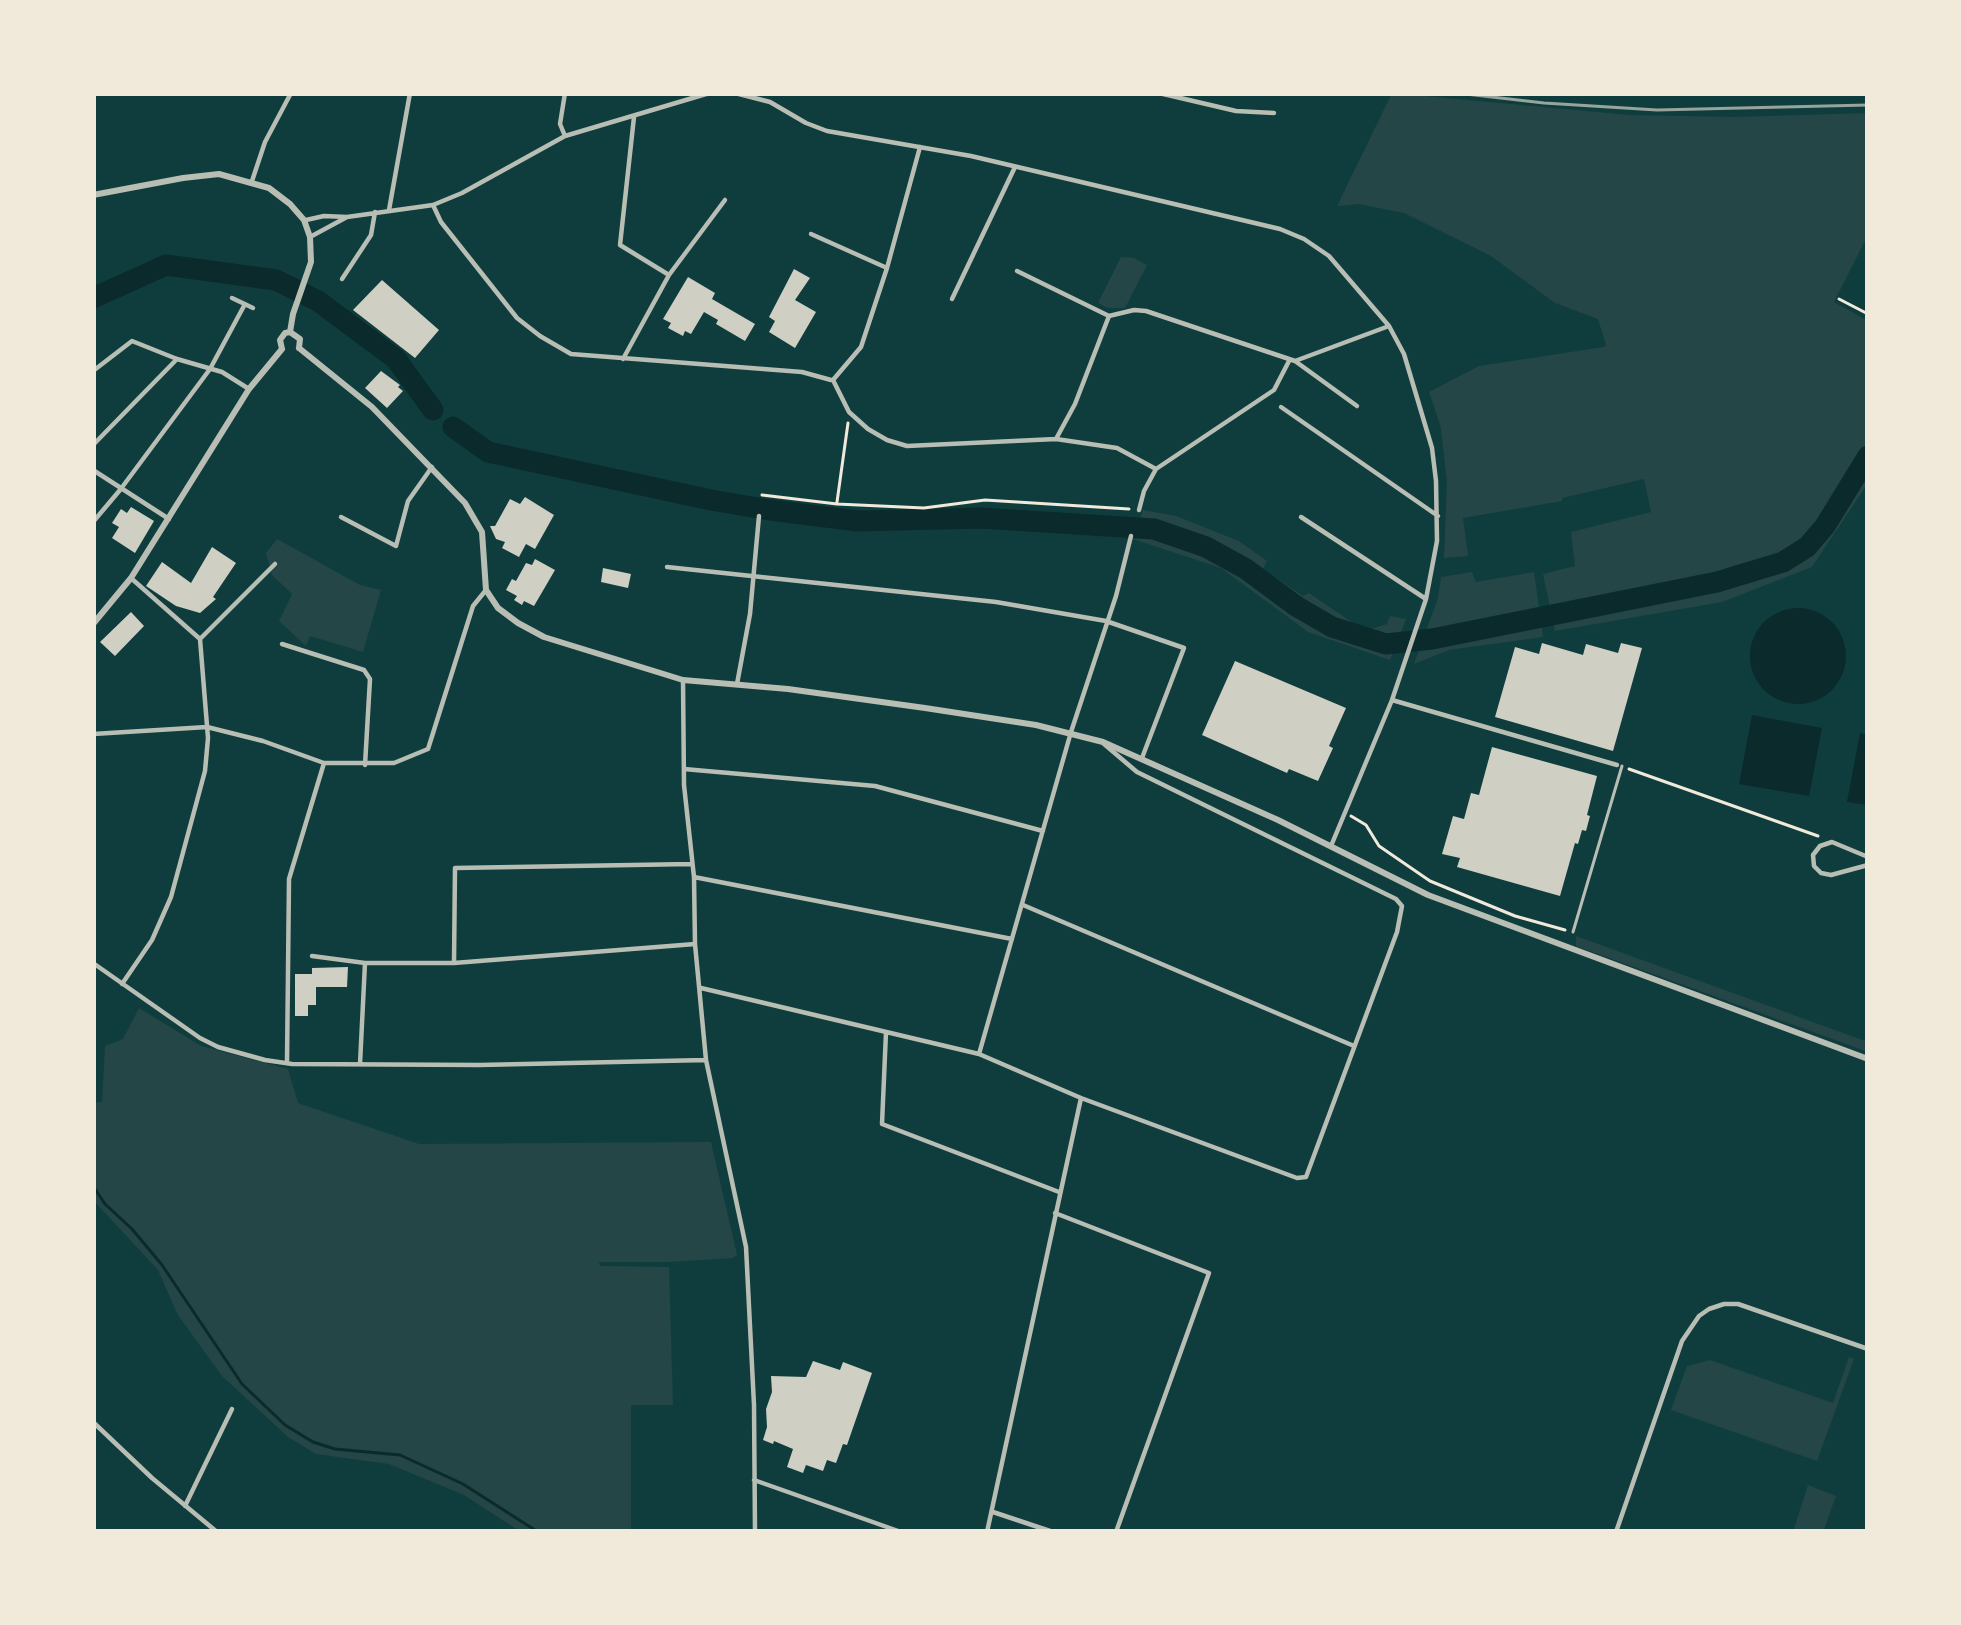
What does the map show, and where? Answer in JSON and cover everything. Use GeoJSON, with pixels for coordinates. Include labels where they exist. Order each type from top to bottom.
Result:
{"type":"FeatureCollection","features":[{"type":"Feature","properties":{"kind":"street"},"geometry":{"type":"LineString","coordinates":[[252,182],[265,142],[291,93]]}},
{"type":"Feature","properties":{"kind":"street"},"geometry":{"type":"LineString","coordinates":[[389,210],[410,93]]}},
{"type":"Feature","properties":{"kind":"street"},"geometry":{"type":"LineString","coordinates":[[565,93],[560,124],[565,136]]}},
{"type":"Feature","properties":{"kind":"street"},"geometry":{"type":"LineString","coordinates":[[304,220],[433,205],[565,136],[719,93]]}},
{"type":"Feature","properties":{"kind":"street"},"geometry":{"type":"LineString","coordinates":[[735,93],[770,102],[827,131],[920,146],[1280,229],[1304,238],[1329,256],[1389,326],[1410,371],[1432,448],[1438,516],[1434,567],[1392,700],[1330,846]]}},
{"type":"Feature","properties":{"kind":"street"},"geometry":{"type":"LineString","coordinates":[[1159,93],[1236,111],[1274,113]]}},
{"type":"Feature","properties":{"kind":"street"},"geometry":{"type":"LineString","coordinates":[[635,115],[620,245],[669,274]]}},
{"type":"Feature","properties":{"kind":"street"},"geometry":{"type":"LineString","coordinates":[[832,380],[861,346],[920,146]]}},
{"type":"Feature","properties":{"kind":"street"},"geometry":{"type":"LineString","coordinates":[[952,299],[1015,167]]}},
{"type":"Feature","properties":{"kind":"street"},"geometry":{"type":"LineString","coordinates":[[93,195],[219,174],[269,188],[304,220],[310,237],[311,262],[290,332]]}},
{"type":"Feature","properties":{"kind":"street"},"geometry":{"type":"LineString","coordinates":[[623,359],[669,274],[724,200]]}},
{"type":"Feature","properties":{"kind":"street"},"geometry":{"type":"LineString","coordinates":[[433,205],[441,222],[526,326],[571,354],[802,372],[832,380],[850,412],[868,429],[907,446],[1056,440],[1117,448],[1156,470]]}},
{"type":"Feature","properties":{"kind":"street"},"geometry":{"type":"LineString","coordinates":[[342,279],[371,235],[374,212]]}},
{"type":"Feature","properties":{"kind":"street"},"geometry":{"type":"LineString","coordinates":[[310,237],[346,217]]}},
{"type":"Feature","properties":{"kind":"street"},"geometry":{"type":"LineString","coordinates":[[811,234],[887,268]]}},
{"type":"Feature","properties":{"kind":"street"},"geometry":{"type":"LineString","coordinates":[[1017,271],[1109,316],[1146,310],[1292,361],[1357,406]]}},
{"type":"Feature","properties":{"kind":"street"},"geometry":{"type":"LineString","coordinates":[[232,298],[253,308]]}},
{"type":"Feature","properties":{"kind":"street"},"geometry":{"type":"LineString","coordinates":[[93,522],[210,369],[245,304]]}},
{"type":"Feature","properties":{"kind":"street"},"geometry":{"type":"LineString","coordinates":[[1056,440],[1076,404],[1109,316]]}},
{"type":"Feature","properties":{"kind":"street"},"geometry":{"type":"LineString","coordinates":[[1139,510],[1156,470],[1266,397],[1292,361],[1389,326]]}},
{"type":"Feature","properties":{"kind":"street"},"geometry":{"type":"LineString","coordinates":[[282,350],[292,352],[299,347],[300,339],[290,332]]}},
{"type":"Feature","properties":{"kind":"street"},"geometry":{"type":"LineString","coordinates":[[282,350],[280,340],[290,332]]}},
{"type":"Feature","properties":{"kind":"street"},"geometry":{"type":"LineString","coordinates":[[93,371],[132,340],[222,372],[249,389]]}},
{"type":"Feature","properties":{"kind":"street"},"geometry":{"type":"LineString","coordinates":[[299,347],[342,380],[465,503],[479,523],[486,590],[498,608],[544,638],[683,680],[925,707],[1071,732],[1103,742],[1428,896],[1868,1059]]}},
{"type":"Feature","properties":{"kind":"street"},"geometry":{"type":"LineString","coordinates":[[93,624],[131,578],[249,389],[282,350]]}},
{"type":"Feature","properties":{"kind":"street"},"geometry":{"type":"LineString","coordinates":[[93,445],[177,359]]}},
{"type":"Feature","properties":{"kind":"street"},"geometry":{"type":"LineString","coordinates":[[1281,407],[1438,516]]}},
{"type":"Feature","properties":{"kind":"street"},"geometry":{"type":"LineString","coordinates":[[340,517],[396,546],[408,501],[432,467]]}},
{"type":"Feature","properties":{"kind":"street"},"geometry":{"type":"LineString","coordinates":[[93,470],[169,519]]}},
{"type":"Feature","properties":{"kind":"street"},"geometry":{"type":"LineString","coordinates":[[737,684],[755,575],[759,516]]}},
{"type":"Feature","properties":{"kind":"street"},"geometry":{"type":"LineString","coordinates":[[1301,517],[1426,599]]}},
{"type":"Feature","properties":{"kind":"street"},"geometry":{"type":"LineString","coordinates":[[979,1054],[1132,536]]}},
{"type":"Feature","properties":{"kind":"street"},"geometry":{"type":"LineString","coordinates":[[200,639],[275,564]]}},
{"type":"Feature","properties":{"kind":"street"},"geometry":{"type":"LineString","coordinates":[[667,567],[996,602],[1106,621],[1184,648],[1142,758]]}},
{"type":"Feature","properties":{"kind":"street"},"geometry":{"type":"LineString","coordinates":[[122,984],[152,940],[171,898],[208,752],[200,639],[131,578]]}},
{"type":"Feature","properties":{"kind":"street"},"geometry":{"type":"LineString","coordinates":[[93,734],[207,727],[325,763],[394,763],[428,749],[473,606],[486,590]]}},
{"type":"Feature","properties":{"kind":"street"},"geometry":{"type":"LineString","coordinates":[[282,644],[364,670],[370,679],[365,765]]}},
{"type":"Feature","properties":{"kind":"street"},"geometry":{"type":"LineString","coordinates":[[683,680],[684,769],[706,1060],[746,1247],[755,1532]]}},
{"type":"Feature","properties":{"kind":"street"},"geometry":{"type":"LineString","coordinates":[[1392,700],[1619,765]]}},
{"type":"Feature","properties":{"kind":"street"},"geometry":{"type":"LineString","coordinates":[[701,988],[979,1054],[1081,1098],[1306,1178],[1402,906],[1137,772],[1103,742]]}},
{"type":"Feature","properties":{"kind":"street"},"geometry":{"type":"LineString","coordinates":[[287,1064],[289,879],[325,763]]}},
{"type":"Feature","properties":{"kind":"street"},"geometry":{"type":"LineString","coordinates":[[684,769],[875,787],[1043,831]]}},
{"type":"Feature","properties":{"kind":"street"},"geometry":{"type":"LineString","coordinates":[[1832,842],[1868,861],[1831,875],[1814,866],[1813,855],[1832,842]]}},
{"type":"Feature","properties":{"kind":"street"},"geometry":{"type":"LineString","coordinates":[[454,963],[455,868],[692,864]]}},
{"type":"Feature","properties":{"kind":"street"},"geometry":{"type":"LineString","coordinates":[[694,877],[1013,939]]}},
{"type":"Feature","properties":{"kind":"street"},"geometry":{"type":"LineString","coordinates":[[1022,904],[1354,1046]]}},
{"type":"Feature","properties":{"kind":"street"},"geometry":{"type":"LineString","coordinates":[[312,956],[364,963],[454,963],[695,944]]}},
{"type":"Feature","properties":{"kind":"street"},"geometry":{"type":"LineString","coordinates":[[93,962],[182,1027],[218,1047],[287,1064],[706,1060]]}},
{"type":"Feature","properties":{"kind":"street"},"geometry":{"type":"LineString","coordinates":[[360,1064],[364,963]]}},
{"type":"Feature","properties":{"kind":"street"},"geometry":{"type":"LineString","coordinates":[[886,1032],[882,1124],[1058,1192]]}},
{"type":"Feature","properties":{"kind":"street"},"geometry":{"type":"LineString","coordinates":[[987,1532],[1081,1098]]}},
{"type":"Feature","properties":{"kind":"street"},"geometry":{"type":"LineString","coordinates":[[1055,1213],[1209,1273],[1116,1532]]}},
{"type":"Feature","properties":{"kind":"street"},"geometry":{"type":"LineString","coordinates":[[1616,1532],[1682,1341],[1708,1309],[1724,1304],[1755,1308],[1868,1349]]}},
{"type":"Feature","properties":{"kind":"street"},"geometry":{"type":"LineString","coordinates":[[185,1506],[232,1408]]}},
{"type":"Feature","properties":{"kind":"street"},"geometry":{"type":"LineString","coordinates":[[93,1422],[217,1532]]}},
{"type":"Feature","properties":{"kind":"street"},"geometry":{"type":"LineString","coordinates":[[754,1480],[901,1532]]}},
{"type":"Feature","properties":{"kind":"street"},"geometry":{"type":"LineString","coordinates":[[993,1512],[1053,1532]]}},
{"type":"Feature","properties":{"kind":"lane"},"geometry":{"type":"LineString","coordinates":[[1573,932],[1619,765]]}},
{"type":"Feature","properties":{"kind":"path"},"geometry":{"type":"LineString","coordinates":[[1839,299],[1868,314]]}},
{"type":"Feature","properties":{"kind":"path"},"geometry":{"type":"LineString","coordinates":[[837,504],[850,412]]}},
{"type":"Feature","properties":{"kind":"path"},"geometry":{"type":"LineString","coordinates":[[762,495],[924,508],[985,500],[1139,510]]}},
{"type":"Feature","properties":{"kind":"path"},"geometry":{"type":"LineString","coordinates":[[1619,765],[1832,842]]}},
{"type":"Feature","properties":{"kind":"path"},"geometry":{"type":"LineString","coordinates":[[1344,813],[1366,825],[1379,846],[1430,881],[1515,916],[1573,932]]}},
{"type":"Feature","properties":{"kind":"shaded area"},"geometry":{"type":"Polygon","coordinates":[[[1392,93],[1630,115],[1868,113],[1868,235],[1834,302],[1868,321],[1868,483],[1812,567],[1722,602],[1555,631],[1543,574],[1575,566],[1571,532],[1651,512],[1644,479],[1562,501],[1463,518],[1468,556],[1444,558],[1447,482],[1441,428],[1429,392],[1479,366],[1606,345],[1598,319],[1555,303],[1491,256],[1404,213],[1359,204],[1337,206],[1392,93]]]}},
{"type":"Feature","properties":{"kind":"shaded area"},"geometry":{"type":"Polygon","coordinates":[[[1121,257],[1147,265],[1125,308],[1108,308],[1098,303],[1121,257]]]}},
{"type":"Feature","properties":{"kind":"shaded area"},"geometry":{"type":"Polygon","coordinates":[[[1143,510],[1176,516],[1239,541],[1267,561],[1263,569],[1365,631],[1387,624],[1390,616],[1406,619],[1390,660],[1308,632],[1221,568],[1133,539],[1143,510]]]}},
{"type":"Feature","properties":{"kind":"shaded area"},"geometry":{"type":"Polygon","coordinates":[[[277,539],[360,585],[381,590],[363,652],[310,636],[306,646],[279,621],[292,594],[272,575],[266,553],[277,539]]]}},
{"type":"Feature","properties":{"kind":"shaded area"},"geometry":{"type":"Polygon","coordinates":[[[1472,572],[1476,582],[1534,572],[1543,637],[1449,650],[1414,664],[1441,577],[1472,572]]]}},
{"type":"Feature","properties":{"kind":"shaded area"},"geometry":{"type":"Polygon","coordinates":[[[1798,608],[1816,611],[1832,622],[1843,638],[1843,674],[1832,690],[1816,701],[1798,704],[1780,701],[1764,690],[1753,674],[1750,656],[1753,638],[1764,622],[1780,611],[1798,608]]]}},
{"type":"Feature","properties":{"kind":"shaded area"},"geometry":{"type":"Polygon","coordinates":[[[1752,715],[1822,728],[1809,796],[1739,784],[1752,715]]]}},
{"type":"Feature","properties":{"kind":"shaded area"},"geometry":{"type":"Polygon","coordinates":[[[1860,733],[1868,735],[1868,805],[1847,802],[1860,733]]]}},
{"type":"Feature","properties":{"kind":"shaded area"},"geometry":{"type":"Polygon","coordinates":[[[1576,936],[1868,1042],[1868,1052],[1576,946],[1576,936]]]}},
{"type":"Feature","properties":{"kind":"shaded area"},"geometry":{"type":"Polygon","coordinates":[[[139,1008],[201,1046],[288,1069],[298,1103],[419,1144],[711,1142],[737,1255],[599,1262],[600,1266],[669,1267],[673,1405],[631,1405],[631,1532],[521,1532],[464,1495],[389,1464],[316,1454],[288,1437],[222,1376],[178,1315],[158,1270],[93,1200],[93,1103],[102,1102],[105,1046],[123,1039],[139,1008]]]}},
{"type":"Feature","properties":{"kind":"shaded area"},"geometry":{"type":"Polygon","coordinates":[[[1849,1357],[1854,1359],[1817,1461],[1671,1410],[1687,1366],[1710,1360],[1833,1403],[1849,1357]]]}},
{"type":"Feature","properties":{"kind":"shaded area"},"geometry":{"type":"Polygon","coordinates":[[[1808,1485],[1836,1496],[1823,1532],[1793,1532],[1808,1485]]]}},
{"type":"Feature","properties":{"kind":"building"},"geometry":{"type":"Polygon","coordinates":[[[794,269],[810,278],[795,300],[816,312],[795,348],[769,332],[775,321],[769,317],[794,269]]]}},
{"type":"Feature","properties":{"kind":"building"},"geometry":{"type":"Polygon","coordinates":[[[688,277],[715,293],[712,299],[755,324],[745,341],[704,312],[691,334],[685,331],[683,336],[668,328],[671,323],[663,319],[688,277]]]}},
{"type":"Feature","properties":{"kind":"building"},"geometry":{"type":"Polygon","coordinates":[[[382,280],[439,330],[415,358],[353,310],[382,280]]]}},
{"type":"Feature","properties":{"kind":"building"},"geometry":{"type":"Polygon","coordinates":[[[381,371],[403,391],[387,408],[365,388],[381,371]]]}},
{"type":"Feature","properties":{"kind":"building"},"geometry":{"type":"Polygon","coordinates":[[[525,497],[554,515],[535,549],[526,544],[519,557],[502,548],[505,542],[496,539],[490,526],[495,526],[510,499],[520,504],[525,497]]]}},
{"type":"Feature","properties":{"kind":"building"},"geometry":{"type":"Polygon","coordinates":[[[131,507],[154,521],[135,553],[112,538],[119,527],[112,523],[121,509],[127,513],[131,507]]]}},
{"type":"Feature","properties":{"kind":"building"},"geometry":{"type":"Polygon","coordinates":[[[212,547],[236,563],[216,599],[200,613],[176,606],[146,586],[162,562],[191,583],[212,547]]]}},
{"type":"Feature","properties":{"kind":"building"},"geometry":{"type":"Polygon","coordinates":[[[535,559],[555,570],[534,606],[524,601],[522,605],[506,590],[526,563],[532,565],[535,559]]]}},
{"type":"Feature","properties":{"kind":"building"},"geometry":{"type":"Polygon","coordinates":[[[603,568],[631,574],[628,588],[601,582],[603,568]]]}},
{"type":"Feature","properties":{"kind":"building"},"geometry":{"type":"Polygon","coordinates":[[[131,612],[144,626],[115,656],[100,642],[131,612]]]}},
{"type":"Feature","properties":{"kind":"building"},"geometry":{"type":"Polygon","coordinates":[[[1542,643],[1583,655],[1586,644],[1618,653],[1621,643],[1642,648],[1613,751],[1495,717],[1515,647],[1539,654],[1542,643]]]}},
{"type":"Feature","properties":{"kind":"building"},"geometry":{"type":"Polygon","coordinates":[[[1235,661],[1346,708],[1318,781],[1289,769],[1287,773],[1202,735],[1235,661]]]}},
{"type":"Feature","properties":{"kind":"building"},"geometry":{"type":"Polygon","coordinates":[[[1492,747],[1597,776],[1586,831],[1582,830],[1575,843],[1560,896],[1457,867],[1460,858],[1442,854],[1453,816],[1464,819],[1471,793],[1479,795],[1492,747]]]}},
{"type":"Feature","properties":{"kind":"building"},"geometry":{"type":"Polygon","coordinates":[[[348,967],[347,987],[316,987],[316,1005],[308,1005],[308,1016],[295,1016],[295,974],[312,974],[312,968],[348,967]]]}},
{"type":"Feature","properties":{"kind":"building"},"geometry":{"type":"Polygon","coordinates":[[[813,1361],[840,1370],[843,1362],[872,1373],[836,1463],[827,1460],[823,1471],[806,1465],[803,1473],[787,1467],[793,1449],[763,1440],[771,1376],[806,1377],[813,1361]]]}},
{"type":"Feature","properties":{"kind":"waterway"},"geometry":{"type":"LineString","coordinates":[[93,298],[166,265],[276,280],[318,301],[396,359],[433,410]]}},
{"type":"Feature","properties":{"kind":"waterway"},"geometry":{"type":"LineString","coordinates":[[453,427],[488,452],[770,510],[858,521],[981,518],[1154,529],[1206,547],[1246,569],[1332,627],[1386,644],[1717,582],[1783,562],[1807,547],[1825,526],[1868,456]]}},
{"type":"Feature","properties":{"kind":"waterway"},"geometry":{"type":"LineString","coordinates":[[93,1186],[162,1265],[242,1384],[285,1425],[335,1449],[400,1455],[463,1484],[538,1532]]}},
{"type":"Feature","properties":{"kind":"railway"},"geometry":{"type":"LineString","coordinates":[[1457,93],[1657,110],[1868,105]]}}]}
